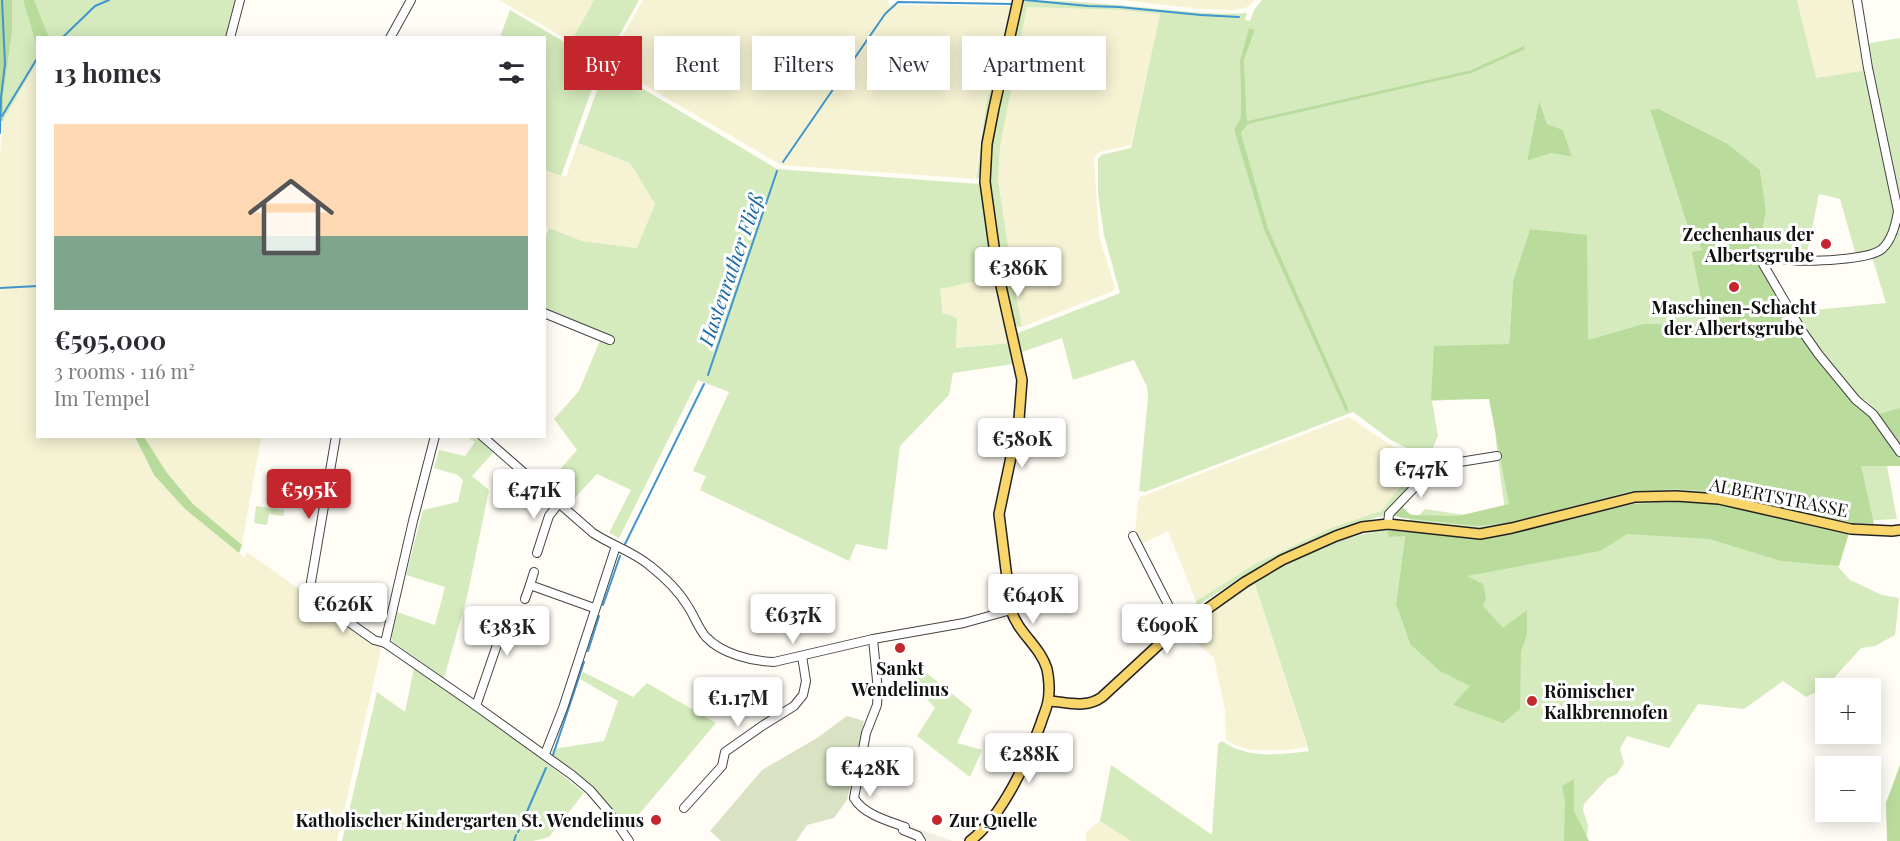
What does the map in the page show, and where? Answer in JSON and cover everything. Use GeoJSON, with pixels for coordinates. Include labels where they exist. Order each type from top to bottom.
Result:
{"type":"FeatureCollection","features":[{"type":"Feature","properties":{"kind":"main road"},"geometry":{"type":"LineString","coordinates":[[970,841],[980,833],[997,811],[1023,767],[1048,700],[1047,669],[1041,657],[1016,625],[1011,610],[999,514],[1019,419],[1022,380],[998,268],[985,182],[987,144],[1018,0]]}},
{"type":"Feature","properties":{"kind":"main road","name":"ALBERTSTRASSE"},"geometry":{"type":"LineString","coordinates":[[1048,700],[1078,704],[1094,703],[1179,627],[1245,582],[1282,560],[1362,527],[1388,524],[1480,534],[1635,497],[1676,496],[1719,499],[1851,529],[1900,530]]}},
{"type":"Feature","properties":{"kind":"street"},"geometry":{"type":"LineString","coordinates":[[231,36],[240,0]]}},
{"type":"Feature","properties":{"kind":"street"},"geometry":{"type":"LineString","coordinates":[[391,36],[411,0]]}},
{"type":"Feature","properties":{"kind":"street"},"geometry":{"type":"LineString","coordinates":[[1857,0],[1868,68],[1898,211],[1894,227],[1884,248],[1875,254],[1826,260],[1791,260],[1768,256],[1764,259],[1763,264],[1802,331],[1819,355],[1856,399],[1872,414],[1900,452]]}},
{"type":"Feature","properties":{"kind":"street"},"geometry":{"type":"LineString","coordinates":[[546,314],[610,340]]}},
{"type":"Feature","properties":{"kind":"street"},"geometry":{"type":"LineString","coordinates":[[335,438],[311,582],[315,598],[374,640],[385,643],[545,754],[590,790],[629,841]]}},
{"type":"Feature","properties":{"kind":"street"},"geometry":{"type":"LineString","coordinates":[[385,643],[434,438]]}},
{"type":"Feature","properties":{"kind":"street"},"geometry":{"type":"LineString","coordinates":[[484,438],[593,533],[649,565],[678,593],[704,633],[714,644],[742,657],[758,662],[774,662],[873,639],[964,623],[1011,610]]}},
{"type":"Feature","properties":{"kind":"street"},"geometry":{"type":"LineString","coordinates":[[1388,524],[1389,514],[1436,466],[1497,456]]}},
{"type":"Feature","properties":{"kind":"street"},"geometry":{"type":"LineString","coordinates":[[537,553],[549,516],[560,503]]}},
{"type":"Feature","properties":{"kind":"street"},"geometry":{"type":"LineString","coordinates":[[1133,536],[1179,627]]}},
{"type":"Feature","properties":{"kind":"street"},"geometry":{"type":"LineString","coordinates":[[545,754],[563,708],[616,546]]}},
{"type":"Feature","properties":{"kind":"street"},"geometry":{"type":"LineString","coordinates":[[525,599],[534,572]]}},
{"type":"Feature","properties":{"kind":"street"},"geometry":{"type":"LineString","coordinates":[[530,585],[594,608]]}},
{"type":"Feature","properties":{"kind":"street"},"geometry":{"type":"LineString","coordinates":[[480,632],[508,642]]}},
{"type":"Feature","properties":{"kind":"street"},"geometry":{"type":"LineString","coordinates":[[476,706],[500,639]]}},
{"type":"Feature","properties":{"kind":"street"},"geometry":{"type":"LineString","coordinates":[[873,639],[878,691],[877,705],[866,733],[854,798],[864,810],[905,827],[903,830],[918,836],[921,841]]}},
{"type":"Feature","properties":{"kind":"street"},"geometry":{"type":"LineString","coordinates":[[684,808],[722,766],[725,752],[795,706],[803,695],[806,681],[802,656]]}},
{"type":"Feature","properties":{"kind":"shaded area"},"geometry":{"type":"Polygon","coordinates":[[[499,0],[594,0],[574,36],[564,36],[564,38],[499,0]]]}},
{"type":"Feature","properties":{"kind":"shaded area"},"geometry":{"type":"Polygon","coordinates":[[[643,0],[888,0],[889,5],[1011,6],[1003,36],[962,36],[962,90],[990,90],[975,179],[781,165],[642,84],[642,36],[622,36],[643,0]]]}},
{"type":"Feature","properties":{"kind":"shaded area"},"geometry":{"type":"Polygon","coordinates":[[[1121,0],[1255,0],[1248,7],[1234,10],[1201,9],[1121,0]]]}},
{"type":"Feature","properties":{"kind":"shaded area"},"geometry":{"type":"Polygon","coordinates":[[[1797,0],[1854,0],[1867,70],[1815,78],[1797,0]]]}},
{"type":"Feature","properties":{"kind":"shaded area"},"geometry":{"type":"Polygon","coordinates":[[[1027,7],[1120,10],[1160,14],[1131,145],[1099,152],[1094,158],[1099,236],[1115,288],[1113,291],[1022,327],[998,180],[1000,147],[1011,90],[1106,90],[1106,36],[1021,36],[1027,7]]]}},
{"type":"Feature","properties":{"kind":"shaded area"},"geometry":{"type":"Polygon","coordinates":[[[36,64],[36,438],[136,438],[154,475],[185,509],[239,553],[245,557],[247,552],[379,646],[381,650],[337,841],[0,841],[0,155],[3,121],[36,64]]]}},
{"type":"Feature","properties":{"kind":"shaded area"},"geometry":{"type":"Polygon","coordinates":[[[578,143],[630,163],[655,204],[638,248],[582,241],[546,228],[546,170],[566,177],[578,143]]]}},
{"type":"Feature","properties":{"kind":"shaded area"},"geometry":{"type":"Polygon","coordinates":[[[996,277],[1010,343],[956,348],[957,319],[944,313],[940,289],[996,277]]]}},
{"type":"Feature","properties":{"kind":"shaded area"},"geometry":{"type":"Polygon","coordinates":[[[1349,417],[1422,465],[1408,485],[1400,487],[1381,511],[1331,528],[1255,564],[1196,601],[1168,531],[1139,545],[1135,534],[1140,497],[1349,417]]]}},
{"type":"Feature","properties":{"kind":"shaded area"},"geometry":{"type":"Polygon","coordinates":[[[145,438],[261,438],[242,545],[193,504],[167,473],[145,438]]]}},
{"type":"Feature","properties":{"kind":"shaded area"},"geometry":{"type":"Polygon","coordinates":[[[1255,584],[1307,747],[1287,750],[1251,750],[1232,744],[1226,739],[1225,710],[1214,658],[1184,632],[1255,584]]]}},
{"type":"Feature","properties":{"kind":"shaded area"},"geometry":{"type":"Polygon","coordinates":[[[1100,821],[1131,841],[1086,841],[1086,832],[1100,821]]]}},
{"type":"Feature","properties":{"kind":"shaded area"},"geometry":{"type":"Polygon","coordinates":[[[906,824],[953,841],[921,841],[903,830],[906,824]]]}},
{"type":"Feature","properties":{"kind":"green space"},"geometry":{"type":"Polygon","coordinates":[[[0,0],[12,0],[12,33],[3,97],[3,121],[0,120],[0,0]]]}},
{"type":"Feature","properties":{"kind":"green space"},"geometry":{"type":"Polygon","coordinates":[[[12,0],[23,0],[36,45],[36,64],[3,121],[3,97],[12,33],[12,0]]]}},
{"type":"Feature","properties":{"kind":"green space"},"geometry":{"type":"Polygon","coordinates":[[[23,0],[34,0],[49,36],[36,36],[36,45],[23,0]]]}},
{"type":"Feature","properties":{"kind":"green space"},"geometry":{"type":"Polygon","coordinates":[[[34,0],[237,0],[228,36],[49,36],[34,0]]]}},
{"type":"Feature","properties":{"kind":"green space"},"geometry":{"type":"Polygon","coordinates":[[[594,0],[639,0],[619,36],[574,36],[594,0]]]}},
{"type":"Feature","properties":{"kind":"green space"},"geometry":{"type":"Polygon","coordinates":[[[1023,0],[1086,2],[1198,12],[1247,13],[1245,20],[1250,21],[1254,10],[1262,0],[1797,0],[1816,78],[1867,70],[1895,212],[1892,228],[1879,247],[1865,254],[1856,255],[1840,199],[1819,194],[1806,257],[1790,258],[1758,253],[1766,211],[1760,170],[1728,144],[1659,109],[1650,111],[1689,230],[1700,246],[1730,249],[1752,255],[1819,359],[1864,410],[1872,407],[1866,400],[1858,398],[1820,354],[1793,312],[1886,303],[1872,257],[1891,241],[1900,217],[1900,464],[1887,466],[1897,519],[1859,521],[1838,516],[1836,564],[1850,580],[1882,595],[1899,598],[1895,635],[1875,646],[1861,648],[1834,678],[1815,678],[1815,693],[1806,697],[1783,681],[1744,709],[1698,704],[1669,748],[1627,736],[1620,749],[1624,763],[1617,774],[1608,778],[1584,804],[1583,810],[1588,825],[1584,841],[1131,841],[1100,821],[1111,765],[1212,835],[1218,744],[1222,741],[1242,751],[1264,754],[1309,751],[1255,584],[1184,632],[1183,629],[1229,597],[1280,567],[1334,543],[1387,530],[1389,537],[1405,535],[1396,604],[1410,644],[1419,651],[1403,606],[1400,589],[1410,514],[1418,516],[1425,509],[1484,518],[1484,521],[1506,518],[1496,443],[1494,397],[1432,401],[1438,436],[1428,459],[1391,440],[1353,412],[1145,492],[1139,491],[1148,398],[1147,387],[1134,360],[1073,380],[1062,338],[1022,352],[1018,333],[1120,293],[1104,235],[1098,194],[1098,159],[1101,155],[1131,148],[1160,14],[1120,10],[1027,7],[1021,36],[1015,36],[1023,0]],[[1249,29],[1240,60],[1241,118],[1234,130],[1264,230],[1346,411],[1349,410],[1268,228],[1241,134],[1247,124],[1472,73],[1525,48],[1471,70],[1247,121],[1244,60],[1255,30],[1249,29]],[[1539,102],[1527,161],[1551,153],[1572,157],[1563,131],[1547,124],[1539,102]],[[1530,229],[1513,281],[1509,342],[1587,333],[1587,236],[1530,229]]]}},
{"type":"Feature","properties":{"kind":"green space"},"geometry":{"type":"Polygon","coordinates":[[[1011,6],[1014,7],[1009,36],[1003,36],[1011,6]]]}},
{"type":"Feature","properties":{"kind":"green space"},"geometry":{"type":"Polygon","coordinates":[[[510,10],[564,42],[564,90],[592,90],[561,176],[546,170],[546,36],[500,36],[510,10]]]}},
{"type":"Feature","properties":{"kind":"green space"},"geometry":{"type":"Polygon","coordinates":[[[1249,28],[1255,30],[1244,60],[1247,121],[1471,70],[1524,46],[1525,49],[1472,73],[1248,124],[1241,133],[1268,228],[1349,410],[1346,412],[1264,230],[1234,130],[1241,117],[1240,60],[1249,28]]]}},
{"type":"Feature","properties":{"kind":"green space"},"geometry":{"type":"Polygon","coordinates":[[[1900,38],[1900,205],[1868,46],[1870,43],[1900,38]]]}},
{"type":"Feature","properties":{"kind":"green space"},"geometry":{"type":"Polygon","coordinates":[[[642,88],[777,169],[979,184],[982,188],[996,277],[940,289],[943,313],[957,318],[956,348],[1010,343],[1013,364],[953,373],[949,395],[900,446],[887,550],[856,544],[849,561],[700,490],[706,476],[693,471],[729,392],[698,380],[619,538],[609,533],[631,490],[597,474],[571,502],[549,482],[577,450],[554,419],[579,391],[601,338],[546,310],[546,235],[549,228],[582,241],[637,248],[655,204],[630,163],[578,143],[597,90],[642,88]]]}},
{"type":"Feature","properties":{"kind":"green space"},"geometry":{"type":"Polygon","coordinates":[[[990,90],[998,90],[982,176],[976,179],[990,90]]]}},
{"type":"Feature","properties":{"kind":"green space"},"geometry":{"type":"Polygon","coordinates":[[[1004,90],[1011,90],[1000,147],[998,180],[1022,327],[1015,326],[1003,275],[990,181],[992,144],[1004,90]]]}},
{"type":"Feature","properties":{"kind":"green space"},"geometry":{"type":"Polygon","coordinates":[[[1539,101],[1547,124],[1563,130],[1572,157],[1551,153],[1527,161],[1539,101]]]}},
{"type":"Feature","properties":{"kind":"green space"},"geometry":{"type":"Polygon","coordinates":[[[1659,109],[1728,144],[1760,170],[1766,211],[1758,253],[1776,283],[1790,314],[1872,416],[1900,408],[1900,466],[1861,466],[1874,524],[1853,523],[1720,492],[1676,489],[1631,491],[1510,523],[1477,526],[1392,515],[1410,494],[1403,508],[1411,515],[1458,516],[1509,504],[1489,399],[1431,400],[1434,346],[1509,344],[1513,281],[1530,229],[1587,235],[1588,340],[1644,324],[1706,325],[1692,252],[1703,250],[1689,230],[1650,110],[1659,109]]]}},
{"type":"Feature","properties":{"kind":"green space"},"geometry":{"type":"Polygon","coordinates":[[[136,438],[145,438],[167,473],[193,504],[242,545],[239,553],[185,509],[154,475],[136,438]]]}},
{"type":"Feature","properties":{"kind":"green space"},"geometry":{"type":"Polygon","coordinates":[[[469,438],[477,438],[493,453],[472,476],[489,490],[467,597],[444,678],[392,641],[391,635],[397,612],[435,625],[445,587],[406,575],[423,510],[458,502],[463,480],[458,475],[434,468],[439,450],[465,456],[475,442],[469,438]]]}},
{"type":"Feature","properties":{"kind":"green space"},"geometry":{"type":"Polygon","coordinates":[[[1425,464],[1424,474],[1385,516],[1341,529],[1298,546],[1197,606],[1196,601],[1255,564],[1331,528],[1381,511],[1400,487],[1408,484],[1425,464]]]}},
{"type":"Feature","properties":{"kind":"green space"},"geometry":{"type":"Polygon","coordinates":[[[1677,502],[1720,504],[1849,533],[1839,566],[1781,561],[1710,539],[1627,534],[1600,551],[1467,576],[1483,584],[1486,598],[1483,606],[1503,628],[1527,610],[1527,634],[1521,651],[1520,709],[1503,723],[1453,705],[1470,686],[1440,671],[1410,644],[1396,604],[1405,536],[1389,537],[1387,530],[1479,539],[1634,504],[1677,502]]]}},
{"type":"Feature","properties":{"kind":"green space"},"geometry":{"type":"Polygon","coordinates":[[[256,506],[284,510],[284,516],[269,514],[267,525],[254,523],[256,506]]]}},
{"type":"Feature","properties":{"kind":"green space"},"geometry":{"type":"Polygon","coordinates":[[[918,666],[972,710],[957,743],[982,750],[970,777],[917,736],[935,708],[905,675],[918,666]]]}},
{"type":"Feature","properties":{"kind":"green space"},"geometry":{"type":"Polygon","coordinates":[[[414,668],[542,759],[584,793],[549,837],[533,841],[342,841],[377,692],[405,712],[414,668]]]}},
{"type":"Feature","properties":{"kind":"green space"},"geometry":{"type":"Polygon","coordinates":[[[583,672],[633,697],[647,683],[716,723],[629,826],[624,826],[592,788],[554,756],[552,751],[604,741],[618,701],[580,679],[583,672]]]}},
{"type":"Feature","properties":{"kind":"green space"},"geometry":{"type":"Polygon","coordinates":[[[847,716],[864,721],[847,800],[834,818],[807,825],[796,841],[721,841],[710,831],[762,770],[817,738],[847,716]]]}},
{"type":"Feature","properties":{"kind":"green space"},"geometry":{"type":"Polygon","coordinates":[[[1900,765],[1900,841],[1887,841],[1886,803],[1900,765]]]}},
{"type":"Feature","properties":{"kind":"green space"},"geometry":{"type":"Polygon","coordinates":[[[1574,779],[1574,811],[1589,841],[1564,841],[1565,802],[1562,786],[1574,779]]]}},
{"type":"Feature","properties":{"kind":"waterway"},"geometry":{"type":"LineString","coordinates":[[0,133],[5,64],[2,0]]}},
{"type":"Feature","properties":{"kind":"waterway"},"geometry":{"type":"LineString","coordinates":[[64,36],[95,6],[109,0]]}},
{"type":"Feature","properties":{"kind":"waterway","name":"Hastenrather Fließ"},"geometry":{"type":"LineString","coordinates":[[1025,0],[1239,17]]}},
{"type":"Feature","properties":{"kind":"waterway","name":"Hastenrather Fließ"},"geometry":{"type":"LineString","coordinates":[[783,162],[885,14],[898,2],[1012,4]]}},
{"type":"Feature","properties":{"kind":"waterway"},"geometry":{"type":"LineString","coordinates":[[2,116],[36,60]]}},
{"type":"Feature","properties":{"kind":"waterway","name":"Hastenrather Fließ"},"geometry":{"type":"LineString","coordinates":[[708,375],[777,171]]}},
{"type":"Feature","properties":{"kind":"waterway"},"geometry":{"type":"LineString","coordinates":[[0,288],[36,286]]}},
{"type":"Feature","properties":{"kind":"waterway","name":"Hastenrather Fließ"},"geometry":{"type":"LineString","coordinates":[[625,544],[704,384]]}},
{"type":"Feature","properties":{"kind":"waterway","name":"Hastenrather Fließ"},"geometry":{"type":"LineString","coordinates":[[603,605],[620,556]]}},
{"type":"Feature","properties":{"kind":"waterway","name":"Hastenrather Fließ"},"geometry":{"type":"LineString","coordinates":[[588,651],[599,616]]}},
{"type":"Feature","properties":{"kind":"waterway","name":"Hastenrather Fließ"},"geometry":{"type":"LineString","coordinates":[[553,755],[584,662]]}},
{"type":"Feature","properties":{"kind":"waterway","name":"Hastenrather Fließ"},"geometry":{"type":"LineString","coordinates":[[518,832],[546,768]]}},
{"type":"Feature","properties":{"kind":"waterway","name":"Hastenrather Fließ"},"geometry":{"type":"LineString","coordinates":[[514,841],[516,835]]}},
{"type":"Feature","properties":{"kind":"place","name":"Zechenhaus der Albertsgrube"},"geometry":{"type":"Point","coordinates":[1826,244]}},
{"type":"Feature","properties":{"kind":"place","name":"Maschinen-Schacht der Albertsgrube"},"geometry":{"type":"Point","coordinates":[1734,287]}},
{"type":"Feature","properties":{"kind":"place","name":"Sankt Wendelinus"},"geometry":{"type":"Point","coordinates":[900,648]}},
{"type":"Feature","properties":{"kind":"place","name":"Römischer Kalkbrennofen"},"geometry":{"type":"Point","coordinates":[1532,701]}},
{"type":"Feature","properties":{"kind":"place","name":"Katholischer Kindergarten St. Wendelinus"},"geometry":{"type":"Point","coordinates":[656,820]}},
{"type":"Feature","properties":{"kind":"place","name":"Zur Quelle"},"geometry":{"type":"Point","coordinates":[937,820]}}]}
